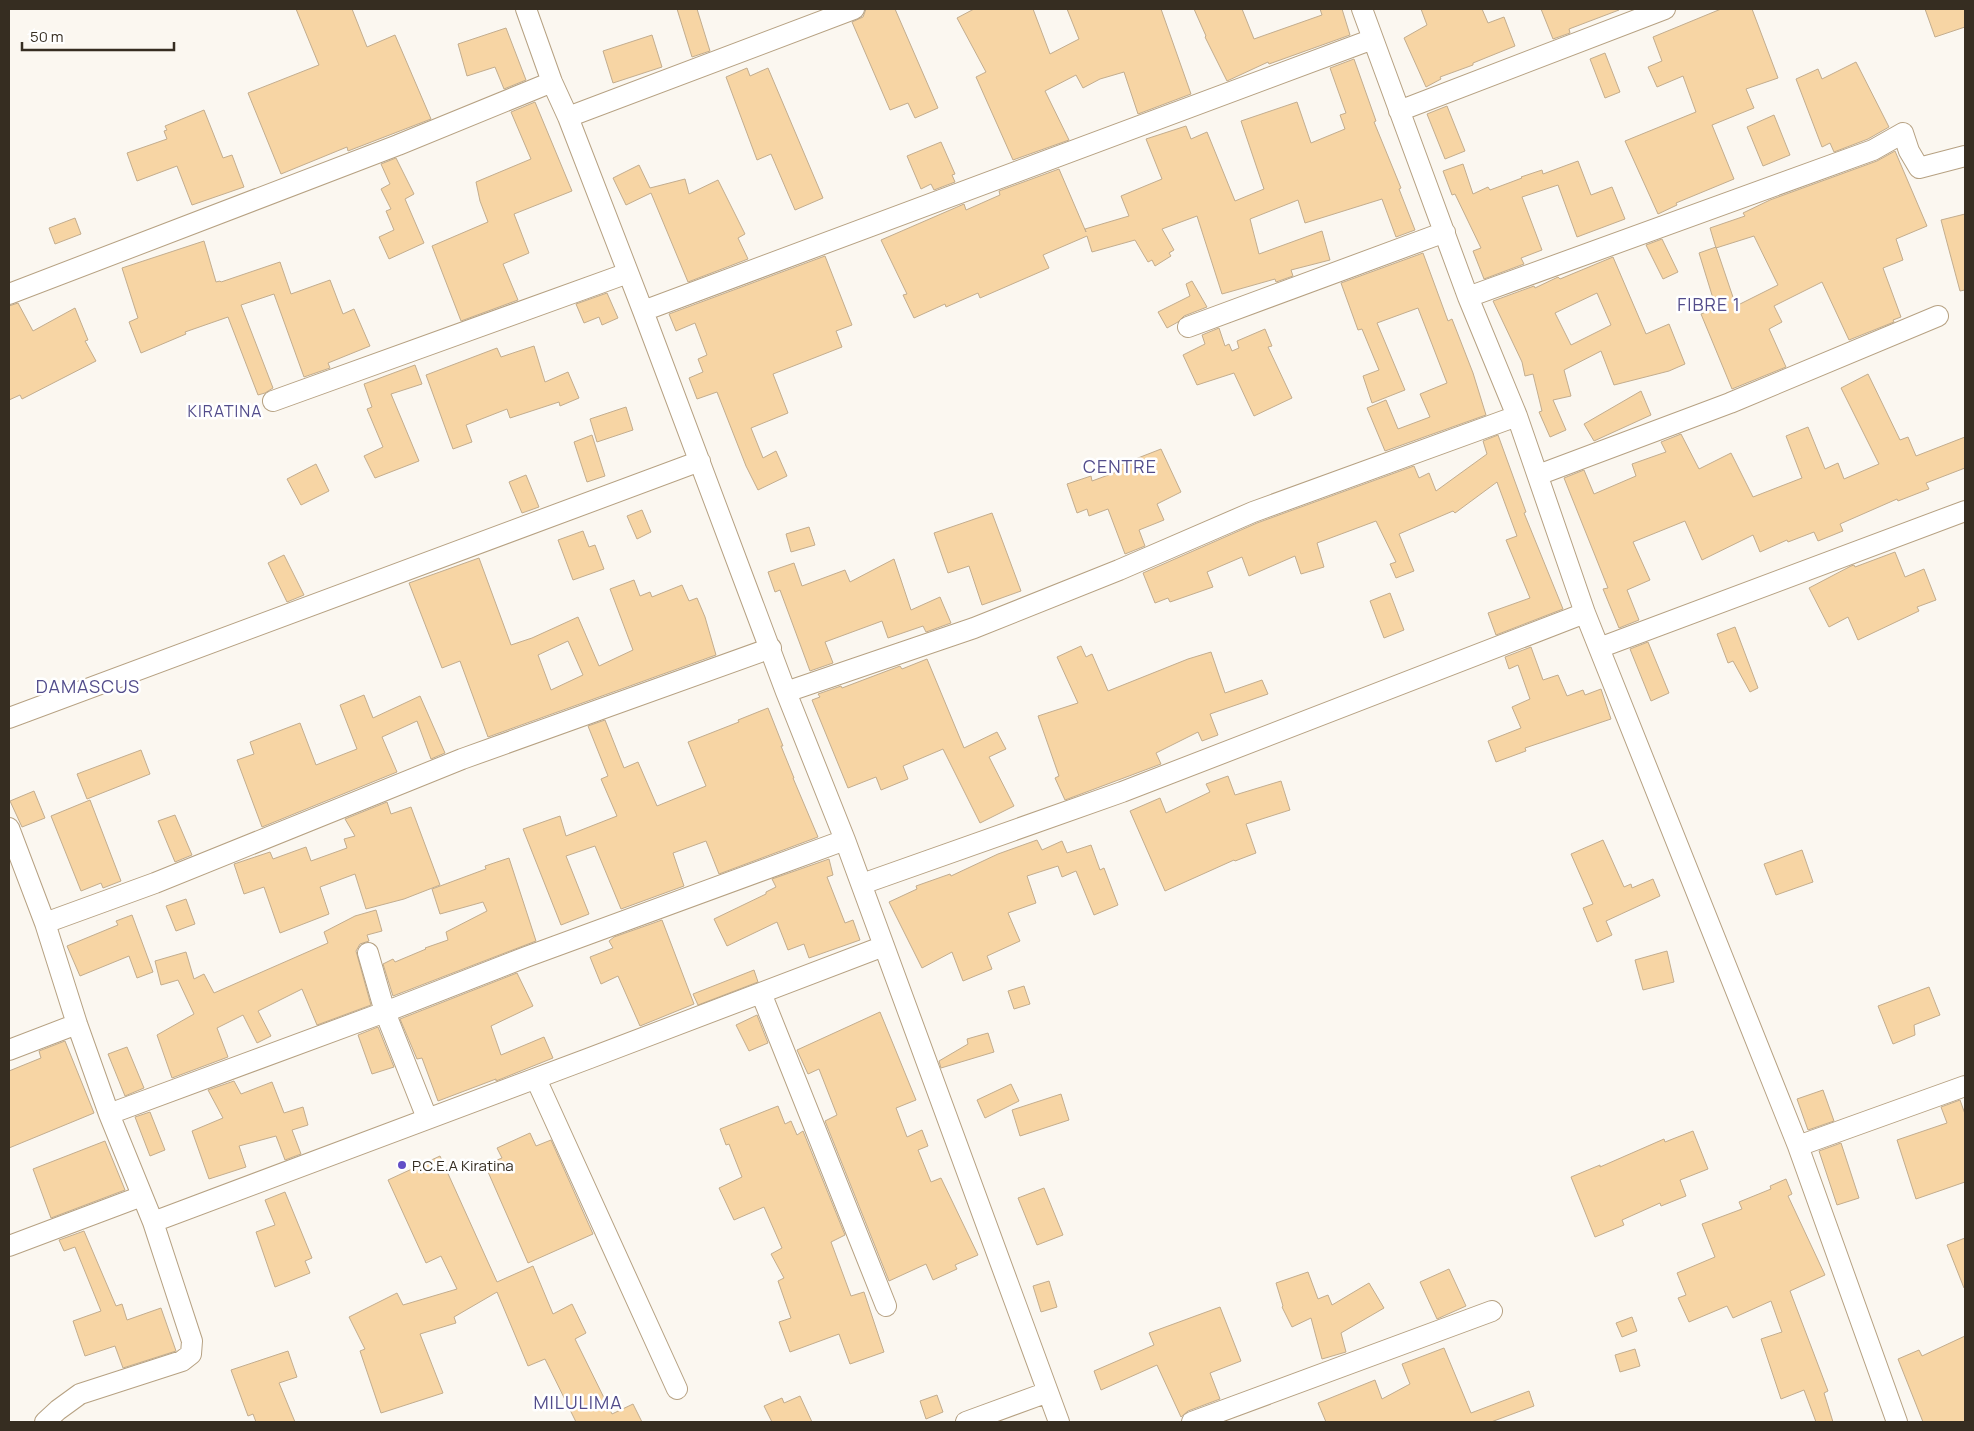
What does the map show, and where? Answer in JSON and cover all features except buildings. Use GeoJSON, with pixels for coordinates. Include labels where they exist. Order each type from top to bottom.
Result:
{"type":"FeatureCollection","features":[{"type":"Feature","properties":{"kind":"street"},"geometry":{"type":"LineString","coordinates":[[526,9],[552,82],[568,117],[643,311],[786,692],[846,840],[1059,1422]]}},
{"type":"Feature","properties":{"kind":"street"},"geometry":{"type":"LineString","coordinates":[[568,117],[854,9]]}},
{"type":"Feature","properties":{"kind":"street"},"geometry":{"type":"LineString","coordinates":[[1362,9],[1468,297],[1517,416],[1585,613],[1798,1146],[1897,1422]]}},
{"type":"Feature","properties":{"kind":"street"},"geometry":{"type":"LineString","coordinates":[[1399,111],[1665,9]]}},
{"type":"Feature","properties":{"kind":"street"},"geometry":{"type":"LineString","coordinates":[[643,311],[1374,40]]}},
{"type":"Feature","properties":{"kind":"street"},"geometry":{"type":"LineString","coordinates":[[9,294],[398,146],[552,82]]}},
{"type":"Feature","properties":{"kind":"street"},"geometry":{"type":"LineString","coordinates":[[1468,297],[1873,150],[1903,133],[1909,151],[1920,168],[1965,156]]}},
{"type":"Feature","properties":{"kind":"street"},"geometry":{"type":"LineString","coordinates":[[1188,327],[1445,232]]}},
{"type":"Feature","properties":{"kind":"street"},"geometry":{"type":"LineString","coordinates":[[273,401],[628,273]]}},
{"type":"Feature","properties":{"kind":"street"},"geometry":{"type":"LineString","coordinates":[[1538,475],[1730,402],[1938,316]]}},
{"type":"Feature","properties":{"kind":"street"},"geometry":{"type":"LineString","coordinates":[[786,692],[974,628],[1119,570],[1253,512],[1517,416]]}},
{"type":"Feature","properties":{"kind":"street"},"geometry":{"type":"LineString","coordinates":[[9,718],[700,461]]}},
{"type":"Feature","properties":{"kind":"street"},"geometry":{"type":"LineString","coordinates":[[1600,648],[1965,511]]}},
{"type":"Feature","properties":{"kind":"street"},"geometry":{"type":"LineString","coordinates":[[862,884],[1122,792],[1585,613]]}},
{"type":"Feature","properties":{"kind":"street"},"geometry":{"type":"LineString","coordinates":[[45,923],[155,883],[462,759],[771,648]]}},
{"type":"Feature","properties":{"kind":"street"},"geometry":{"type":"LineString","coordinates":[[9,828],[45,923],[77,1024],[109,1114],[153,1222],[192,1340],[191,1354],[182,1361],[80,1394],[45,1422]]}},
{"type":"Feature","properties":{"kind":"street"},"geometry":{"type":"LineString","coordinates":[[109,1114],[385,1012],[526,957],[846,840]]}},
{"type":"Feature","properties":{"kind":"street"},"geometry":{"type":"LineString","coordinates":[[153,1222],[427,1118],[536,1080],[884,946]]}},
{"type":"Feature","properties":{"kind":"street"},"geometry":{"type":"LineString","coordinates":[[368,953],[385,1012],[427,1118]]}},
{"type":"Feature","properties":{"kind":"street"},"geometry":{"type":"LineString","coordinates":[[761,993],[886,1306]]}},
{"type":"Feature","properties":{"kind":"street"},"geometry":{"type":"LineString","coordinates":[[9,1050],[77,1024]]}},
{"type":"Feature","properties":{"kind":"street"},"geometry":{"type":"LineString","coordinates":[[536,1080],[677,1389]]}},
{"type":"Feature","properties":{"kind":"street"},"geometry":{"type":"LineString","coordinates":[[1798,1146],[1965,1086]]}},
{"type":"Feature","properties":{"kind":"street"},"geometry":{"type":"LineString","coordinates":[[9,1246],[142,1196]]}},
{"type":"Feature","properties":{"kind":"street"},"geometry":{"type":"LineString","coordinates":[[1192,1422],[1492,1311]]}},
{"type":"Feature","properties":{"kind":"street"},"geometry":{"type":"LineString","coordinates":[[966,1422],[1048,1392]]}},
{"type":"Feature","properties":{"kind":"place","name":"P.C.E.A Kiratina"},"geometry":{"type":"Point","coordinates":[402,1165]}},
{"type":"Feature","properties":{"kind":"district","name":"FIBRE 1"},"geometry":{"type":"Point","coordinates":[1709,304]}},
{"type":"Feature","properties":{"kind":"district","name":"KIRATINA"},"geometry":{"type":"Point","coordinates":[225,411]}},
{"type":"Feature","properties":{"kind":"district","name":"CENTRE"},"geometry":{"type":"Point","coordinates":[1120,466]}},
{"type":"Feature","properties":{"kind":"district","name":"DAMASCUS"},"geometry":{"type":"Point","coordinates":[88,686]}},
{"type":"Feature","properties":{"kind":"district","name":"MILULIMA"},"geometry":{"type":"Point","coordinates":[578,1402]}}]}
